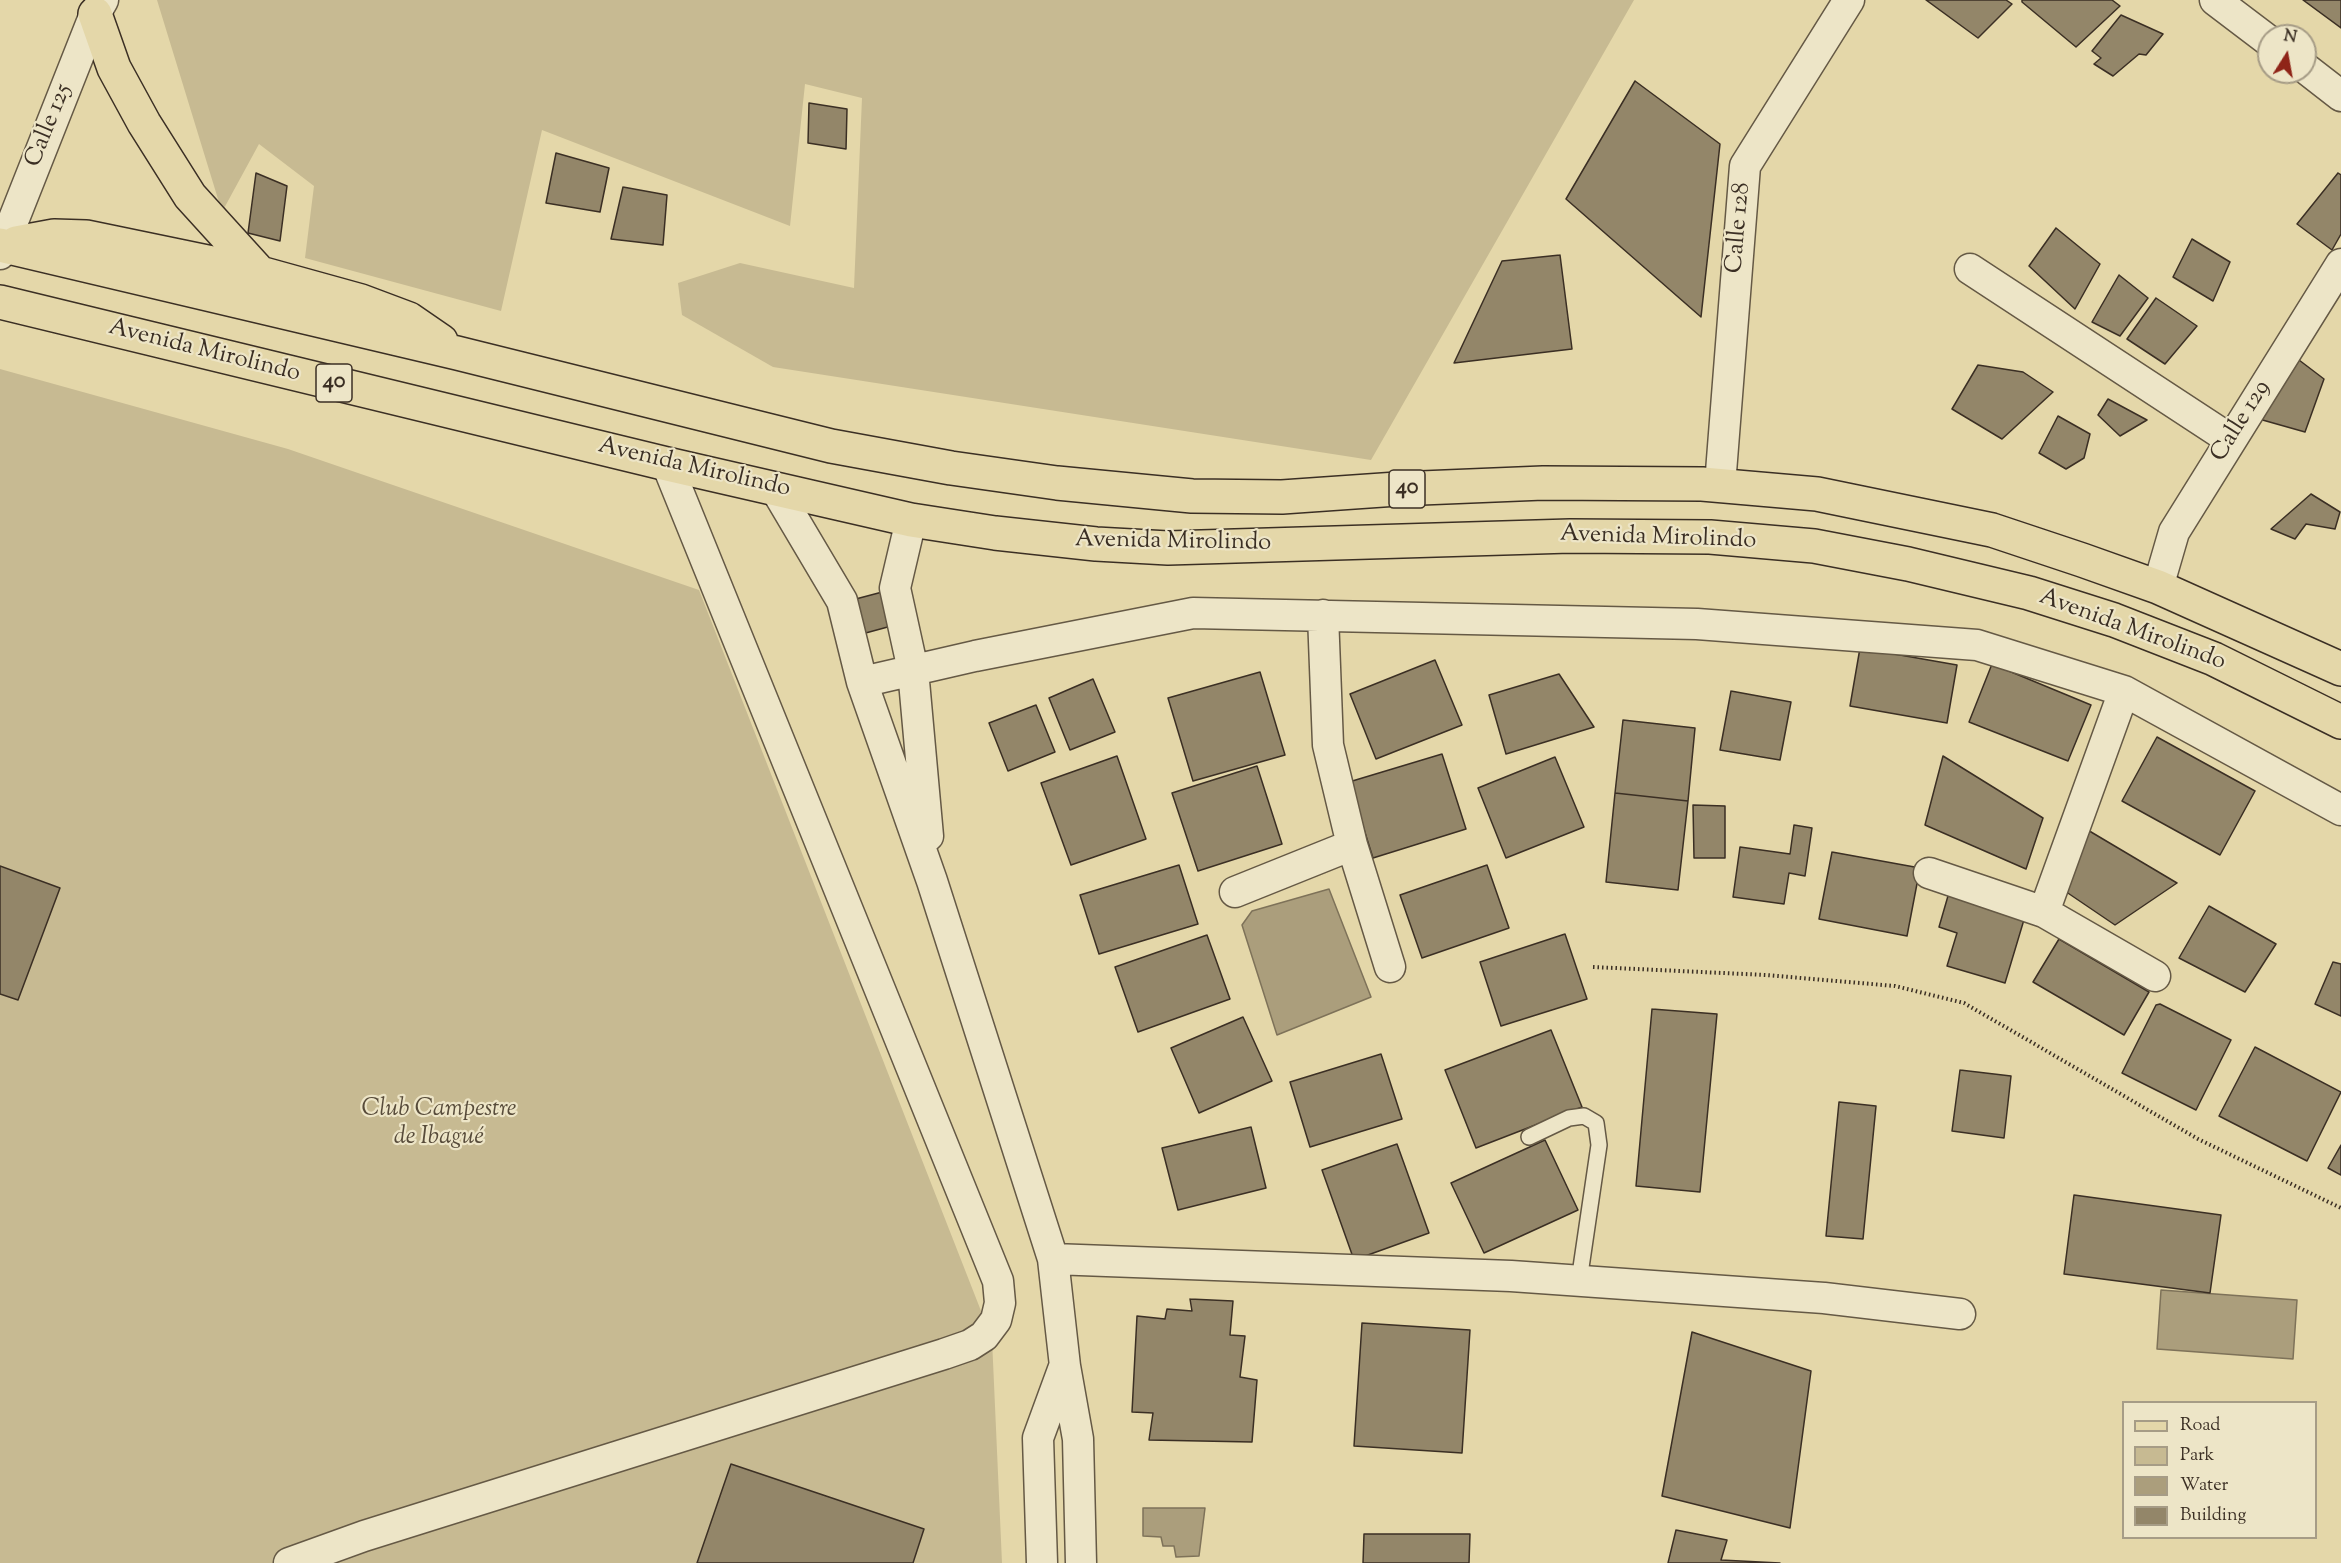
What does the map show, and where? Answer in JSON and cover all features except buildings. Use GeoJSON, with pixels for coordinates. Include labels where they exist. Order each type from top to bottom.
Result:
{"type":"FeatureCollection","features":[{"type":"Feature","properties":{"kind":"main road"},"geometry":{"type":"LineString","coordinates":[[99,7],[114,68],[144,123],[190,196],[260,273]]}},
{"type":"Feature","properties":{"kind":"main road"},"geometry":{"type":"LineString","coordinates":[[1,248],[54,236],[86,237],[260,273],[361,301],[409,319],[457,353]]}},
{"type":"Feature","properties":{"kind":"main road","name":"Avenida Mirolindo"},"geometry":{"type":"LineString","coordinates":[[1,248],[457,353],[831,447],[951,468],[1057,483],[1192,496],[1282,498],[1397,489],[1543,483],[1720,485],[1817,494],[1992,530],[2158,587],[2341,669]]}},
{"type":"Feature","properties":{"kind":"main road","name":"Avenida Mirolindo"},"geometry":{"type":"LineString","coordinates":[[0,302],[667,464],[911,520],[994,534],[1168,548],[1570,536],[1710,537],[1814,546],[1908,564],[2029,593],[2114,620],[2214,659],[2341,722]]}},
{"type":"Feature","properties":{"kind":"street","name":"Calle 128"},"geometry":{"type":"LineString","coordinates":[[1720,485],[1745,166],[1849,0]]}},
{"type":"Feature","properties":{"kind":"street"},"geometry":{"type":"LineString","coordinates":[[2216,0],[2257,32]]}},
{"type":"Feature","properties":{"kind":"street","name":"Calle 125"},"geometry":{"type":"LineString","coordinates":[[1,248],[99,7]]}},
{"type":"Feature","properties":{"kind":"street"},"geometry":{"type":"LineString","coordinates":[[2317,77],[2341,96]]}},
{"type":"Feature","properties":{"kind":"street","name":"Calle 129"},"geometry":{"type":"LineString","coordinates":[[2158,587],[2174,531],[2341,264]]}},
{"type":"Feature","properties":{"kind":"street"},"geometry":{"type":"LineString","coordinates":[[1970,269],[2231,440]]}},
{"type":"Feature","properties":{"kind":"street"},"geometry":{"type":"LineString","coordinates":[[290,1563],[364,1536],[944,1354],[970,1345],[984,1336],[996,1320],[1000,1303],[998,1281],[667,464]]}},
{"type":"Feature","properties":{"kind":"street"},"geometry":{"type":"LineString","coordinates":[[775,488],[842,601],[862,682],[932,881],[1053,1259],[1065,1366],[1078,1438],[1081,1563]]}},
{"type":"Feature","properties":{"kind":"street"},"geometry":{"type":"LineString","coordinates":[[911,520],[896,588],[913,670],[932,881]]}},
{"type":"Feature","properties":{"kind":"street"},"geometry":{"type":"LineString","coordinates":[[862,682],[1193,613],[1697,624],[1977,645],[2124,691],[2341,810]]}},
{"type":"Feature","properties":{"kind":"street"},"geometry":{"type":"LineString","coordinates":[[1323,615],[1328,745],[1352,845],[1390,967]]}},
{"type":"Feature","properties":{"kind":"street"},"geometry":{"type":"LineString","coordinates":[[2044,912],[2124,691]]}},
{"type":"Feature","properties":{"kind":"street"},"geometry":{"type":"LineString","coordinates":[[1235,892],[1352,845]]}},
{"type":"Feature","properties":{"kind":"street"},"geometry":{"type":"LineString","coordinates":[[1929,873],[2044,912],[2155,976]]}},
{"type":"Feature","properties":{"kind":"street"},"geometry":{"type":"LineString","coordinates":[[1053,1259],[1511,1276],[1824,1298],[1960,1314]]}},
{"type":"Feature","properties":{"kind":"street"},"geometry":{"type":"LineString","coordinates":[[1042,1563],[1038,1438],[1065,1366]]}},
{"type":"Feature","properties":{"kind":"lane"},"geometry":{"type":"LineString","coordinates":[[1529,1137],[1569,1118],[1584,1116],[1596,1124],[1599,1145],[1579,1281]]}},
{"type":"Feature","properties":{"kind":"path"},"geometry":{"type":"LineString","coordinates":[[1593,966],[1766,975],[1895,986],[1964,1003],[2198,1138],[2341,1208]]}},
{"type":"Feature","properties":{"kind":"green space"},"geometry":{"type":"Polygon","coordinates":[[[157,0],[1634,0],[1371,460],[773,367],[682,315],[678,283],[740,263],[854,288],[862,98],[805,84],[790,226],[542,130],[501,311],[305,258],[314,186],[259,144],[222,212],[157,0]]]}},
{"type":"Feature","properties":{"kind":"green space","name":"Club Campestre de Ibagué"},"geometry":{"type":"Polygon","coordinates":[[[0,369],[288,449],[699,590],[992,1339],[1002,1563],[0,1563],[0,369]]]}},
{"type":"Feature","properties":{"kind":"water"},"geometry":{"type":"Polygon","coordinates":[[[1329,889],[1371,997],[1277,1035],[1242,925],[1252,911],[1329,889]]]}},
{"type":"Feature","properties":{"kind":"water"},"geometry":{"type":"Polygon","coordinates":[[[2161,1290],[2297,1300],[2293,1359],[2157,1349],[2161,1290]]]}},
{"type":"Feature","properties":{"kind":"water"},"geometry":{"type":"Polygon","coordinates":[[[1143,1508],[1205,1508],[1199,1556],[1176,1557],[1174,1546],[1163,1546],[1161,1537],[1143,1536],[1143,1508]]]}}]}
